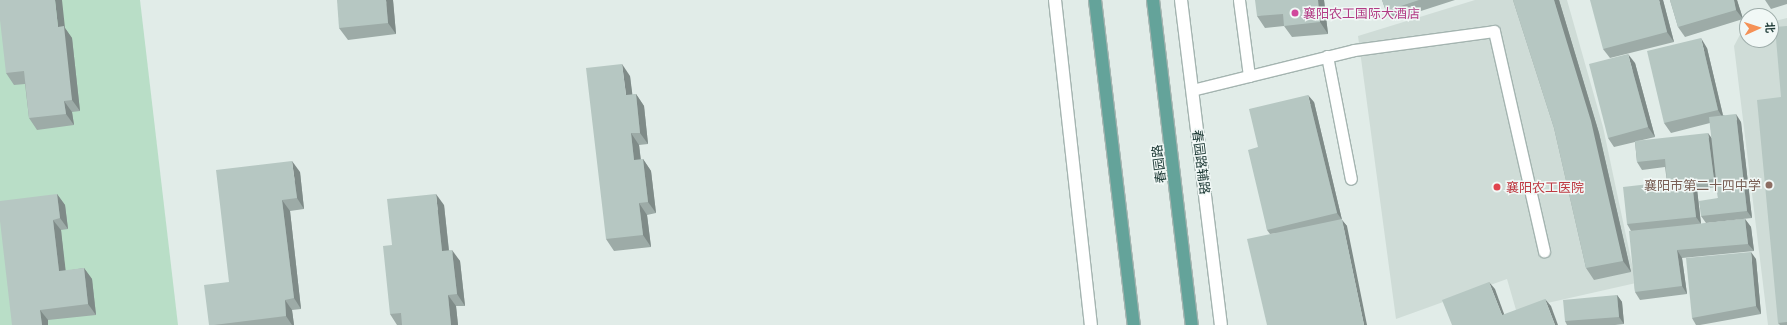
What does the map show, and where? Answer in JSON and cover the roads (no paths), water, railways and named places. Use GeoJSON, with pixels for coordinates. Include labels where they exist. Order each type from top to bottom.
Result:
{"type":"FeatureCollection","features":[{"type":"Feature","properties":{"kind":"main road"},"geometry":{"type":"LineString","coordinates":[[1095,0],[1134,325]]}},
{"type":"Feature","properties":{"kind":"main road","name":"春园路"},"geometry":{"type":"LineString","coordinates":[[1153,0],[1192,325]]}},
{"type":"Feature","properties":{"kind":"street"},"geometry":{"type":"LineString","coordinates":[[1055,0],[1091,325]]}},
{"type":"Feature","properties":{"kind":"street","name":"春园路辅路"},"geometry":{"type":"LineString","coordinates":[[1181,0],[1221,325]]}},
{"type":"Feature","properties":{"kind":"lane"},"geometry":{"type":"LineString","coordinates":[[1239,0],[1249,76]]}},
{"type":"Feature","properties":{"kind":"lane"},"geometry":{"type":"LineString","coordinates":[[1192,90],[1354,50],[1494,31],[1544,251]]}},
{"type":"Feature","properties":{"kind":"lane"},"geometry":{"type":"LineString","coordinates":[[1327,56],[1351,179]]}},
{"type":"Feature","properties":{"kind":"place","name":"襄阳农工国际大酒店"},"geometry":{"type":"Point","coordinates":[1295,13]}},
{"type":"Feature","properties":{"kind":"place","name":"襄阳市第二十四中学"},"geometry":{"type":"Point","coordinates":[1769,185]}},
{"type":"Feature","properties":{"kind":"place","name":"襄阳农工医院"},"geometry":{"type":"Point","coordinates":[1497,187]}}]}
